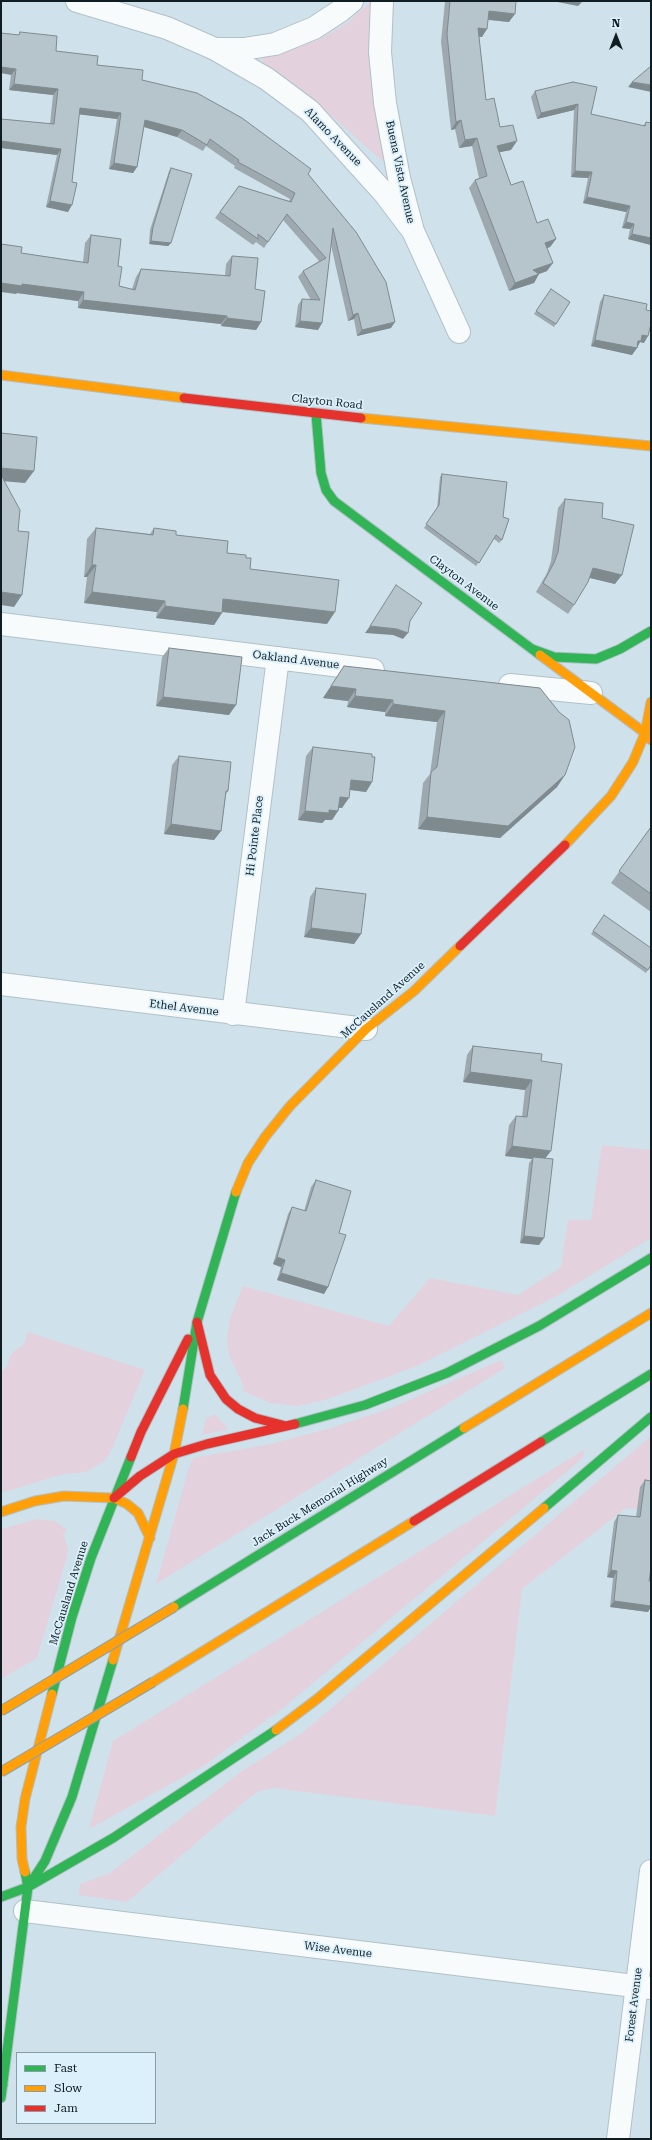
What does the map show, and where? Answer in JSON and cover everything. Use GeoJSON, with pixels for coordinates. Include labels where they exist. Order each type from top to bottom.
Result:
{"type":"FeatureCollection","features":[{"type":"Feature","properties":{"kind":"main road","name":"Clayton Road"},"geometry":{"type":"LineString","coordinates":[[1,375],[316,414],[651,446]]}},
{"type":"Feature","properties":{"kind":"main road","name":"Clayton Avenue"},"geometry":{"type":"LineString","coordinates":[[316,414],[321,473],[326,490],[334,502],[591,693],[648,733],[651,740]]}},
{"type":"Feature","properties":{"kind":"main road"},"geometry":{"type":"LineString","coordinates":[[532,649],[554,657],[571,660],[596,659],[620,649],[651,631]]}},
{"type":"Feature","properties":{"kind":"main road","name":"McCausland Avenue"},"geometry":{"type":"LineString","coordinates":[[28,1886],[45,1861],[72,1797],[174,1454],[182,1417],[197,1322],[233,1201],[248,1163],[265,1137],[290,1106],[366,1029],[414,990],[593,817],[628,772],[648,733],[651,702]]}},
{"type":"Feature","properties":{"kind":"main road"},"geometry":{"type":"LineString","coordinates":[[114,1498],[140,1476],[174,1454],[207,1444],[289,1426],[365,1405],[447,1372],[539,1326],[651,1258]]}},
{"type":"Feature","properties":{"kind":"main road","name":"Jack Buck Memorial Highway"},"geometry":{"type":"LineString","coordinates":[[1,1711],[174,1607],[651,1313]]}},
{"type":"Feature","properties":{"kind":"main road"},"geometry":{"type":"LineString","coordinates":[[197,1322],[210,1375],[226,1399],[238,1409],[255,1418],[289,1426]]}},
{"type":"Feature","properties":{"kind":"main road","name":"McCausland Avenue"},"geometry":{"type":"LineString","coordinates":[[1,2098],[28,1886],[22,1859],[21,1827],[25,1799],[72,1617],[90,1558],[148,1416],[197,1322]]}},
{"type":"Feature","properties":{"kind":"main road"},"geometry":{"type":"LineString","coordinates":[[1,1772],[153,1682],[651,1374]]}},
{"type":"Feature","properties":{"kind":"main road"},"geometry":{"type":"LineString","coordinates":[[1,1897],[28,1886],[113,1838],[260,1741],[317,1699],[651,1417]]}},
{"type":"Feature","properties":{"kind":"main road"},"geometry":{"type":"LineString","coordinates":[[1,1512],[35,1501],[64,1496],[98,1496],[114,1498],[127,1504],[138,1513],[146,1525],[150,1538]]}},
{"type":"Feature","properties":{"kind":"street","name":"Alamo Avenue"},"geometry":{"type":"LineString","coordinates":[[76,1],[167,28],[215,49],[267,79],[310,111],[366,172],[413,231]]}},
{"type":"Feature","properties":{"kind":"street","name":"Alamo Avenue"},"geometry":{"type":"LineString","coordinates":[[215,49],[244,50],[275,44],[305,32],[340,11],[352,1]]}},
{"type":"Feature","properties":{"kind":"street","name":"Buena Vista Avenue"},"geometry":{"type":"LineString","coordinates":[[382,1],[380,52],[385,103],[399,178],[413,231],[459,332]]}},
{"type":"Feature","properties":{"kind":"street","name":"Oakland Avenue"},"geometry":{"type":"LineString","coordinates":[[1,624],[393,672]]}},
{"type":"Feature","properties":{"kind":"street","name":"Hi Pointe Place"},"geometry":{"type":"LineString","coordinates":[[233,1014],[278,658]]}},
{"type":"Feature","properties":{"kind":"street"},"geometry":{"type":"LineString","coordinates":[[492,683],[591,693]]}},
{"type":"Feature","properties":{"kind":"street","name":"Ethel Avenue"},"geometry":{"type":"LineString","coordinates":[[1,984],[233,1014],[366,1029]]}},
{"type":"Feature","properties":{"kind":"street","name":"Forest Avenue"},"geometry":{"type":"LineString","coordinates":[[618,2139],[644,1987],[651,1871]]}},
{"type":"Feature","properties":{"kind":"street","name":"Wise Avenue"},"geometry":{"type":"LineString","coordinates":[[25,1912],[644,1987]]}},
{"type":"Feature","properties":{"kind":"shaded area"},"geometry":{"type":"Polygon","coordinates":[[[370,2],[374,3],[385,159],[382,161],[324,109],[264,65],[262,60],[263,56],[294,49],[322,38],[347,23],[370,2]]]}},
{"type":"Feature","properties":{"kind":"shaded area"},"geometry":{"type":"Polygon","coordinates":[[[602,1145],[651,1150],[651,1238],[557,1296],[417,1366],[325,1400],[297,1406],[270,1403],[243,1391],[243,1385],[229,1355],[227,1336],[231,1315],[243,1286],[389,1326],[430,1278],[518,1295],[561,1267],[568,1220],[591,1220],[602,1145]]]}},
{"type":"Feature","properties":{"kind":"shaded area"},"geometry":{"type":"Polygon","coordinates":[[[28,1332],[145,1370],[111,1451],[105,1461],[86,1472],[60,1475],[1,1493],[1,1373],[8,1365],[9,1358],[14,1351],[24,1344],[28,1332]]]}},
{"type":"Feature","properties":{"kind":"shaded area"},"geometry":{"type":"Polygon","coordinates":[[[501,1360],[505,1368],[156,1584],[189,1467],[194,1458],[270,1444],[331,1428],[391,1408],[501,1360]]]}},
{"type":"Feature","properties":{"kind":"shaded area"},"geometry":{"type":"Polygon","coordinates":[[[214,1414],[229,1429],[202,1435],[206,1419],[214,1414]]]}},
{"type":"Feature","properties":{"kind":"shaded area"},"geometry":{"type":"Polygon","coordinates":[[[651,1436],[651,1511],[626,1508],[522,1589],[495,1816],[274,1788],[259,1791],[244,1802],[127,1902],[79,1895],[80,1884],[110,1873],[239,1773],[302,1733],[651,1436]]]}},
{"type":"Feature","properties":{"kind":"shaded area"},"geometry":{"type":"Polygon","coordinates":[[[585,1449],[582,1459],[283,1708],[205,1765],[89,1829],[113,1741],[585,1449]]]}},
{"type":"Feature","properties":{"kind":"shaded area"},"geometry":{"type":"Polygon","coordinates":[[[37,1519],[55,1521],[67,1530],[63,1534],[68,1549],[66,1560],[37,1658],[1,1679],[1,1529],[37,1519]]]}},
{"type":"Feature","properties":{"kind":"building"},"geometry":{"type":"Polygon","coordinates":[[[450,1],[516,1],[515,14],[489,11],[487,29],[478,28],[486,100],[494,98],[500,127],[513,125],[517,141],[497,146],[511,185],[523,181],[537,223],[548,219],[556,239],[545,243],[553,263],[533,270],[539,274],[515,283],[475,180],[487,176],[477,138],[465,140],[461,120],[456,122],[447,34],[450,1]]]}},
{"type":"Feature","properties":{"kind":"building"},"geometry":{"type":"Polygon","coordinates":[[[20,32],[57,36],[56,51],[98,56],[97,65],[143,70],[142,80],[197,93],[242,118],[311,169],[308,174],[356,232],[386,282],[395,322],[362,330],[358,313],[353,315],[333,228],[322,323],[300,321],[302,299],[320,300],[303,271],[326,258],[287,214],[268,242],[258,234],[258,239],[220,212],[239,186],[291,202],[295,193],[238,162],[239,160],[210,139],[207,145],[182,130],[145,120],[137,167],[114,163],[121,113],[80,108],[72,182],[77,183],[72,205],[50,201],[61,149],[1,141],[1,119],[54,124],[58,89],[14,84],[16,69],[1,67],[1,33],[19,35],[20,32]]]}},
{"type":"Feature","properties":{"kind":"building"},"geometry":{"type":"Polygon","coordinates":[[[651,66],[651,85],[632,82],[651,66]]]}},
{"type":"Feature","properties":{"kind":"building"},"geometry":{"type":"Polygon","coordinates":[[[573,82],[597,87],[591,114],[645,126],[646,122],[651,123],[651,238],[632,234],[634,224],[626,222],[630,206],[587,197],[592,172],[575,171],[578,104],[541,113],[535,91],[573,82]]]}},
{"type":"Feature","properties":{"kind":"building"},"geometry":{"type":"Polygon","coordinates":[[[171,168],[192,174],[171,243],[151,241],[153,227],[171,168]]]}},
{"type":"Feature","properties":{"kind":"building"},"geometry":{"type":"Polygon","coordinates":[[[91,235],[121,239],[118,266],[122,267],[119,286],[135,290],[141,269],[230,276],[232,256],[258,258],[255,289],[265,291],[261,322],[227,318],[227,316],[83,300],[84,292],[22,284],[22,286],[1,283],[1,244],[22,247],[21,253],[88,263],[91,235]]]}},
{"type":"Feature","properties":{"kind":"building"},"geometry":{"type":"Polygon","coordinates":[[[551,289],[570,302],[556,324],[536,311],[551,289]]]}},
{"type":"Feature","properties":{"kind":"building"},"geometry":{"type":"Polygon","coordinates":[[[604,295],[647,304],[646,310],[651,311],[651,324],[648,336],[642,335],[641,341],[638,341],[637,348],[595,340],[604,295]]]}},
{"type":"Feature","properties":{"kind":"building"},"geometry":{"type":"Polygon","coordinates":[[[1,433],[37,437],[34,471],[1,468],[1,433]]]}},
{"type":"Feature","properties":{"kind":"building"},"geometry":{"type":"Polygon","coordinates":[[[442,474],[507,482],[503,517],[509,519],[502,540],[496,535],[479,563],[426,524],[439,505],[442,474]]]}},
{"type":"Feature","properties":{"kind":"building"},"geometry":{"type":"Polygon","coordinates":[[[1,475],[20,510],[18,531],[29,532],[22,595],[1,592],[1,475]]]}},
{"type":"Feature","properties":{"kind":"building"},"geometry":{"type":"Polygon","coordinates":[[[565,499],[603,503],[602,518],[634,525],[622,575],[593,568],[588,582],[574,605],[543,583],[558,552],[565,499]]]}},
{"type":"Feature","properties":{"kind":"building"},"geometry":{"type":"Polygon","coordinates":[[[96,528],[153,535],[154,528],[176,531],[176,535],[228,541],[227,553],[246,555],[246,558],[251,558],[250,569],[339,580],[335,612],[223,599],[222,613],[165,606],[165,601],[92,592],[96,565],[92,565],[96,528]]]}},
{"type":"Feature","properties":{"kind":"building"},"geometry":{"type":"Polygon","coordinates":[[[396,585],[422,603],[410,621],[408,633],[397,629],[370,626],[396,585]]]}},
{"type":"Feature","properties":{"kind":"building"},"geometry":{"type":"Polygon","coordinates":[[[169,648],[242,657],[236,705],[163,697],[169,648]]]}},
{"type":"Feature","properties":{"kind":"building"},"geometry":{"type":"Polygon","coordinates":[[[344,666],[540,688],[559,712],[569,720],[575,747],[565,775],[508,826],[427,817],[431,772],[437,767],[445,711],[393,704],[393,700],[355,696],[356,689],[331,686],[344,666]]]}},
{"type":"Feature","properties":{"kind":"building"},"geometry":{"type":"Polygon","coordinates":[[[313,747],[372,754],[372,757],[375,757],[372,782],[351,780],[349,798],[340,797],[338,811],[329,810],[329,813],[305,811],[313,747]]]}},
{"type":"Feature","properties":{"kind":"building"},"geometry":{"type":"Polygon","coordinates":[[[179,756],[231,762],[221,831],[171,824],[179,756]]]}},
{"type":"Feature","properties":{"kind":"building"},"geometry":{"type":"Polygon","coordinates":[[[651,827],[651,894],[619,871],[651,827]]]}},
{"type":"Feature","properties":{"kind":"building"},"geometry":{"type":"Polygon","coordinates":[[[316,888],[366,894],[361,934],[311,928],[316,888]]]}},
{"type":"Feature","properties":{"kind":"building"},"geometry":{"type":"Polygon","coordinates":[[[604,915],[651,948],[651,965],[648,970],[593,931],[604,915]]]}},
{"type":"Feature","properties":{"kind":"building"},"geometry":{"type":"Polygon","coordinates":[[[473,1046],[542,1054],[541,1061],[562,1064],[551,1151],[512,1146],[516,1116],[527,1117],[532,1080],[470,1072],[473,1046]]]}},
{"type":"Feature","properties":{"kind":"building"},"geometry":{"type":"Polygon","coordinates":[[[533,1157],[553,1159],[544,1238],[524,1236],[533,1157]]]}},
{"type":"Feature","properties":{"kind":"building"},"geometry":{"type":"Polygon","coordinates":[[[316,1180],[351,1191],[339,1233],[346,1235],[328,1287],[281,1273],[285,1260],[277,1257],[292,1207],[306,1211],[316,1180]]]}},
{"type":"Feature","properties":{"kind":"building"},"geometry":{"type":"Polygon","coordinates":[[[645,1480],[651,1481],[651,1569],[649,1581],[651,1581],[651,1606],[614,1601],[617,1571],[611,1570],[618,1515],[640,1517],[645,1480]]]}},
{"type":"Feature","properties":{"kind":"traffic: fast"},"geometry":{"type":"LineString","coordinates":[[316,414],[321,473],[326,490],[334,501],[540,655]]}},
{"type":"Feature","properties":{"kind":"traffic: fast"},"geometry":{"type":"LineString","coordinates":[[532,649],[554,657],[596,659],[620,649],[651,631]]}},
{"type":"Feature","properties":{"kind":"traffic: fast"},"geometry":{"type":"LineString","coordinates":[[183,1409],[197,1322],[236,1192]]}},
{"type":"Feature","properties":{"kind":"traffic: fast"},"geometry":{"type":"LineString","coordinates":[[295,1424],[365,1405],[447,1373],[539,1326],[651,1258]]}},
{"type":"Feature","properties":{"kind":"traffic: fast"},"geometry":{"type":"LineString","coordinates":[[541,1442],[651,1374]]}},
{"type":"Feature","properties":{"kind":"traffic: fast"},"geometry":{"type":"LineString","coordinates":[[544,1508],[651,1417]]}},
{"type":"Feature","properties":{"kind":"traffic: fast"},"geometry":{"type":"LineString","coordinates":[[174,1607],[464,1428]]}},
{"type":"Feature","properties":{"kind":"traffic: fast"},"geometry":{"type":"LineString","coordinates":[[52,1694],[72,1617],[91,1558],[131,1457]]}},
{"type":"Feature","properties":{"kind":"traffic: fast"},"geometry":{"type":"LineString","coordinates":[[28,1887],[45,1861],[72,1797],[113,1660]]}},
{"type":"Feature","properties":{"kind":"traffic: fast"},"geometry":{"type":"LineString","coordinates":[[1,1897],[28,1887],[113,1838],[276,1730]]}},
{"type":"Feature","properties":{"kind":"traffic: fast"},"geometry":{"type":"LineString","coordinates":[[1,2098],[28,1887],[25,1872]]}},
{"type":"Feature","properties":{"kind":"traffic: fast"},"geometry":{"type":"LineString","coordinates":[[1,2081],[3,2085]]}},
{"type":"Feature","properties":{"kind":"traffic: slow"},"geometry":{"type":"LineString","coordinates":[[1,375],[184,398]]}},
{"type":"Feature","properties":{"kind":"traffic: slow"},"geometry":{"type":"LineString","coordinates":[[361,418],[651,446]]}},
{"type":"Feature","properties":{"kind":"traffic: slow"},"geometry":{"type":"LineString","coordinates":[[540,655],[645,733],[651,740]]}},
{"type":"Feature","properties":{"kind":"traffic: slow"},"geometry":{"type":"LineString","coordinates":[[565,845],[611,796],[633,762],[645,733],[651,702]]}},
{"type":"Feature","properties":{"kind":"traffic: slow"},"geometry":{"type":"LineString","coordinates":[[236,1192],[248,1163],[265,1137],[290,1106],[366,1029],[414,991],[460,946]]}},
{"type":"Feature","properties":{"kind":"traffic: slow"},"geometry":{"type":"LineString","coordinates":[[464,1428],[651,1313]]}},
{"type":"Feature","properties":{"kind":"traffic: slow"},"geometry":{"type":"LineString","coordinates":[[113,1660],[174,1454],[183,1409]]}},
{"type":"Feature","properties":{"kind":"traffic: slow"},"geometry":{"type":"LineString","coordinates":[[1,1512],[35,1501],[64,1496],[114,1498],[127,1504],[138,1513],[150,1538]]}},
{"type":"Feature","properties":{"kind":"traffic: slow"},"geometry":{"type":"LineString","coordinates":[[276,1730],[317,1699],[544,1508]]}},
{"type":"Feature","properties":{"kind":"traffic: slow"},"geometry":{"type":"LineString","coordinates":[[153,1682],[414,1521]]}},
{"type":"Feature","properties":{"kind":"traffic: slow"},"geometry":{"type":"LineString","coordinates":[[1,1711],[174,1607]]}},
{"type":"Feature","properties":{"kind":"traffic: slow"},"geometry":{"type":"LineString","coordinates":[[1,1772],[153,1682]]}},
{"type":"Feature","properties":{"kind":"traffic: slow"},"geometry":{"type":"LineString","coordinates":[[25,1872],[22,1859],[21,1827],[25,1799],[52,1694]]}},
{"type":"Feature","properties":{"kind":"traffic: jam"},"geometry":{"type":"LineString","coordinates":[[184,398],[361,418]]}},
{"type":"Feature","properties":{"kind":"traffic: jam"},"geometry":{"type":"LineString","coordinates":[[460,946],[565,845]]}},
{"type":"Feature","properties":{"kind":"traffic: jam"},"geometry":{"type":"LineString","coordinates":[[197,1322],[210,1375],[226,1399],[238,1409],[255,1418],[286,1426]]}},
{"type":"Feature","properties":{"kind":"traffic: jam"},"geometry":{"type":"LineString","coordinates":[[131,1457],[141,1432],[188,1339]]}},
{"type":"Feature","properties":{"kind":"traffic: jam"},"geometry":{"type":"LineString","coordinates":[[114,1498],[140,1476],[174,1454],[207,1444],[295,1424]]}},
{"type":"Feature","properties":{"kind":"traffic: jam"},"geometry":{"type":"LineString","coordinates":[[414,1521],[541,1442]]}}]}
